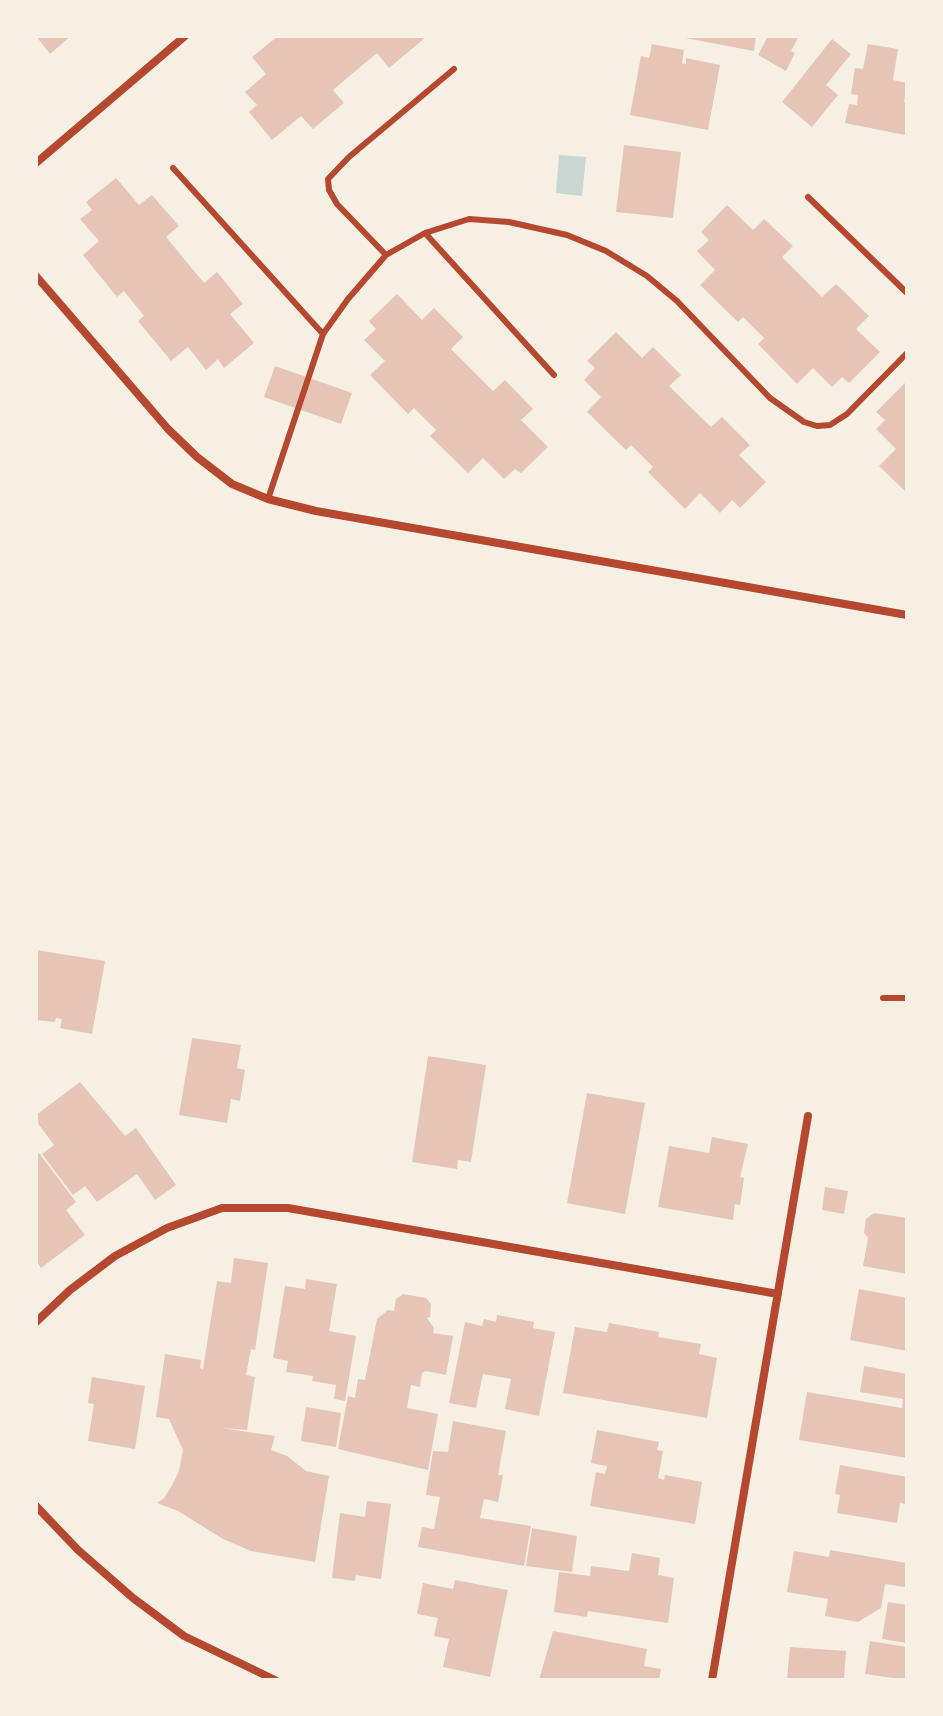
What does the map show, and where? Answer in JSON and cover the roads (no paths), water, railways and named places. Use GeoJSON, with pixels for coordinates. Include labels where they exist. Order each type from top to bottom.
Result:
{"type":"FeatureCollection","features":[{"type":"Feature","properties":{"kind":"street"},"geometry":{"type":"LineString","coordinates":[[36,163],[185,36]]}},
{"type":"Feature","properties":{"kind":"street"},"geometry":{"type":"LineString","coordinates":[[36,276],[168,429],[197,457],[232,484],[268,499],[316,511],[907,615]]}},
{"type":"Feature","properties":{"kind":"street"},"geometry":{"type":"LineString","coordinates":[[712,1680],[808,1116]]}},
{"type":"Feature","properties":{"kind":"street"},"geometry":{"type":"LineString","coordinates":[[36,1322],[70,1290],[115,1256],[167,1228],[222,1208],[288,1208],[778,1294]]}},
{"type":"Feature","properties":{"kind":"street"},"geometry":{"type":"LineString","coordinates":[[36,1506],[133,1598],[184,1636],[275,1680]]}},
{"type":"Feature","properties":{"kind":"lane"},"geometry":{"type":"LineString","coordinates":[[386,255],[337,204],[329,190],[328,179],[349,157],[454,69]]}},
{"type":"Feature","properties":{"kind":"lane"},"geometry":{"type":"LineString","coordinates":[[173,168],[323,334]]}},
{"type":"Feature","properties":{"kind":"lane"},"geometry":{"type":"LineString","coordinates":[[808,197],[907,293]]}},
{"type":"Feature","properties":{"kind":"lane"},"geometry":{"type":"LineString","coordinates":[[268,499],[323,334],[348,299],[386,255],[425,233],[469,219],[509,222],[567,235],[606,251],[647,276],[677,301],[770,398],[804,422],[817,426],[830,425],[847,414],[907,353]]}},
{"type":"Feature","properties":{"kind":"lane"},"geometry":{"type":"LineString","coordinates":[[425,233],[554,375]]}},
{"type":"Feature","properties":{"kind":"lane"},"geometry":{"type":"LineString","coordinates":[[883,998],[907,998]]}}]}
